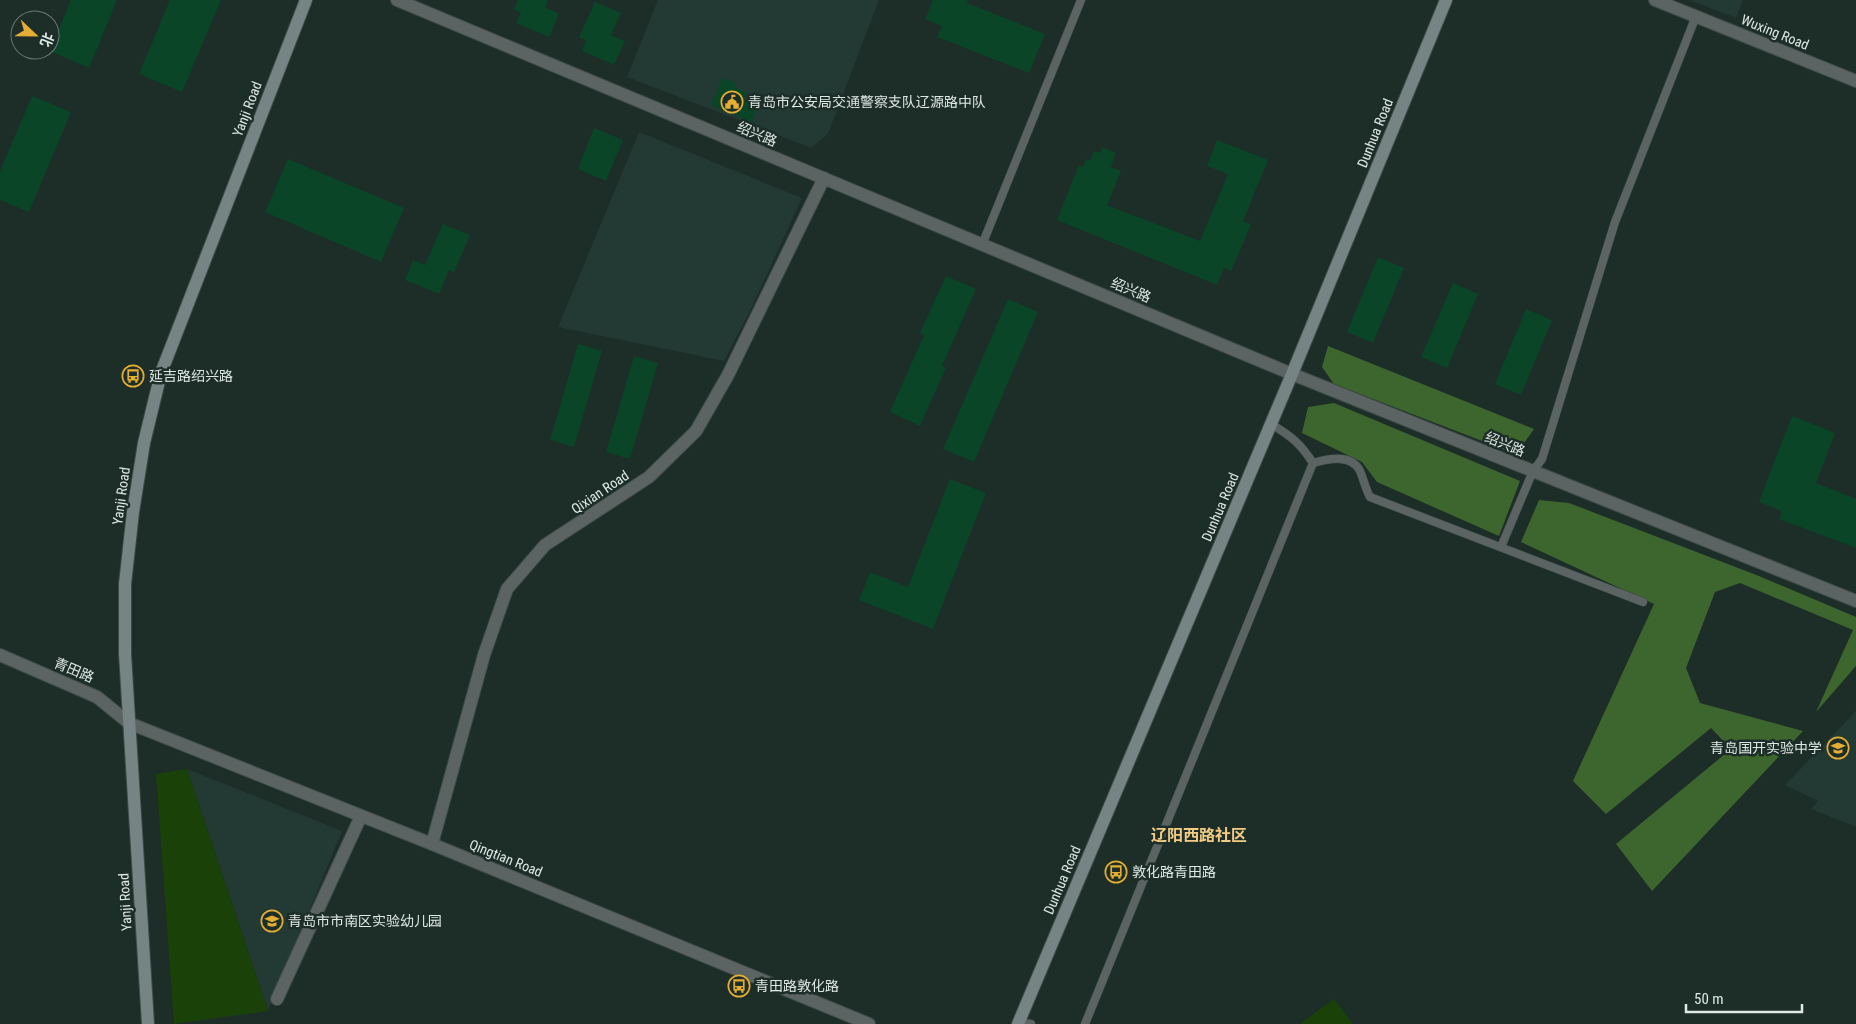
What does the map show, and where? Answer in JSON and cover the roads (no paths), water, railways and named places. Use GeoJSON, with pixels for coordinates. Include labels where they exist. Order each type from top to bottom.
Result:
{"type":"FeatureCollection","features":[{"type":"Feature","properties":{"kind":"main road","name":"Yanji Road"},"geometry":{"type":"LineString","coordinates":[[148,1024],[125,654],[125,584],[133,512],[146,434],[161,373],[306,0]]}},
{"type":"Feature","properties":{"kind":"main road","name":"Dunhua Road"},"geometry":{"type":"LineString","coordinates":[[1023,1023],[1446,0]]}},
{"type":"Feature","properties":{"kind":"street","name":"绍兴路"},"geometry":{"type":"LineString","coordinates":[[397,0],[1292,374],[1856,601]]}},
{"type":"Feature","properties":{"kind":"street","name":"Wuxing Road"},"geometry":{"type":"LineString","coordinates":[[1655,0],[1856,81]]}},
{"type":"Feature","properties":{"kind":"street","name":"Qixian Road"},"geometry":{"type":"LineString","coordinates":[[432,844],[484,655],[507,589],[545,545],[649,477],[696,431],[728,376],[824,178]]}},
{"type":"Feature","properties":{"kind":"street","name":"青田路"},"geometry":{"type":"LineString","coordinates":[[0,655],[97,697],[130,723]]}},
{"type":"Feature","properties":{"kind":"street","name":"Qingtian Road"},"geometry":{"type":"LineString","coordinates":[[130,723],[432,844],[869,1024]]}},
{"type":"Feature","properties":{"kind":"street"},"geometry":{"type":"LineString","coordinates":[[277,999],[361,816]]}},
{"type":"Feature","properties":{"kind":"lane"},"geometry":{"type":"LineString","coordinates":[[982,245],[1081,0]]}},
{"type":"Feature","properties":{"kind":"lane"},"geometry":{"type":"LineString","coordinates":[[1502,547],[1533,471],[1542,460],[1615,222],[1696,16]]}},
{"type":"Feature","properties":{"kind":"lane"},"geometry":{"type":"LineString","coordinates":[[1271,424],[1294,438],[1313,464]]}},
{"type":"Feature","properties":{"kind":"lane"},"geometry":{"type":"LineString","coordinates":[[1085,1024],[1313,464],[1330,458],[1350,461],[1360,471],[1370,497],[1643,602]]}},
{"type":"Feature","properties":{"kind":"place","name":"青岛市公安局交通警察支队辽源路中队"},"geometry":{"type":"Point","coordinates":[732,102]}},
{"type":"Feature","properties":{"kind":"place","name":"延吉路绍兴路"},"geometry":{"type":"Point","coordinates":[133,376]}},
{"type":"Feature","properties":{"kind":"place","name":"青岛国开实验中学"},"geometry":{"type":"Point","coordinates":[1838,748]}},
{"type":"Feature","properties":{"kind":"place","name":"敦化路青田路"},"geometry":{"type":"Point","coordinates":[1116,872]}},
{"type":"Feature","properties":{"kind":"place","name":"青岛市市南区实验幼儿园"},"geometry":{"type":"Point","coordinates":[272,921]}},
{"type":"Feature","properties":{"kind":"place","name":"青田路敦化路"},"geometry":{"type":"Point","coordinates":[739,986]}},
{"type":"Feature","properties":{"kind":"district","name":"辽阳西路社区"},"geometry":{"type":"Point","coordinates":[1199,835]}}]}
